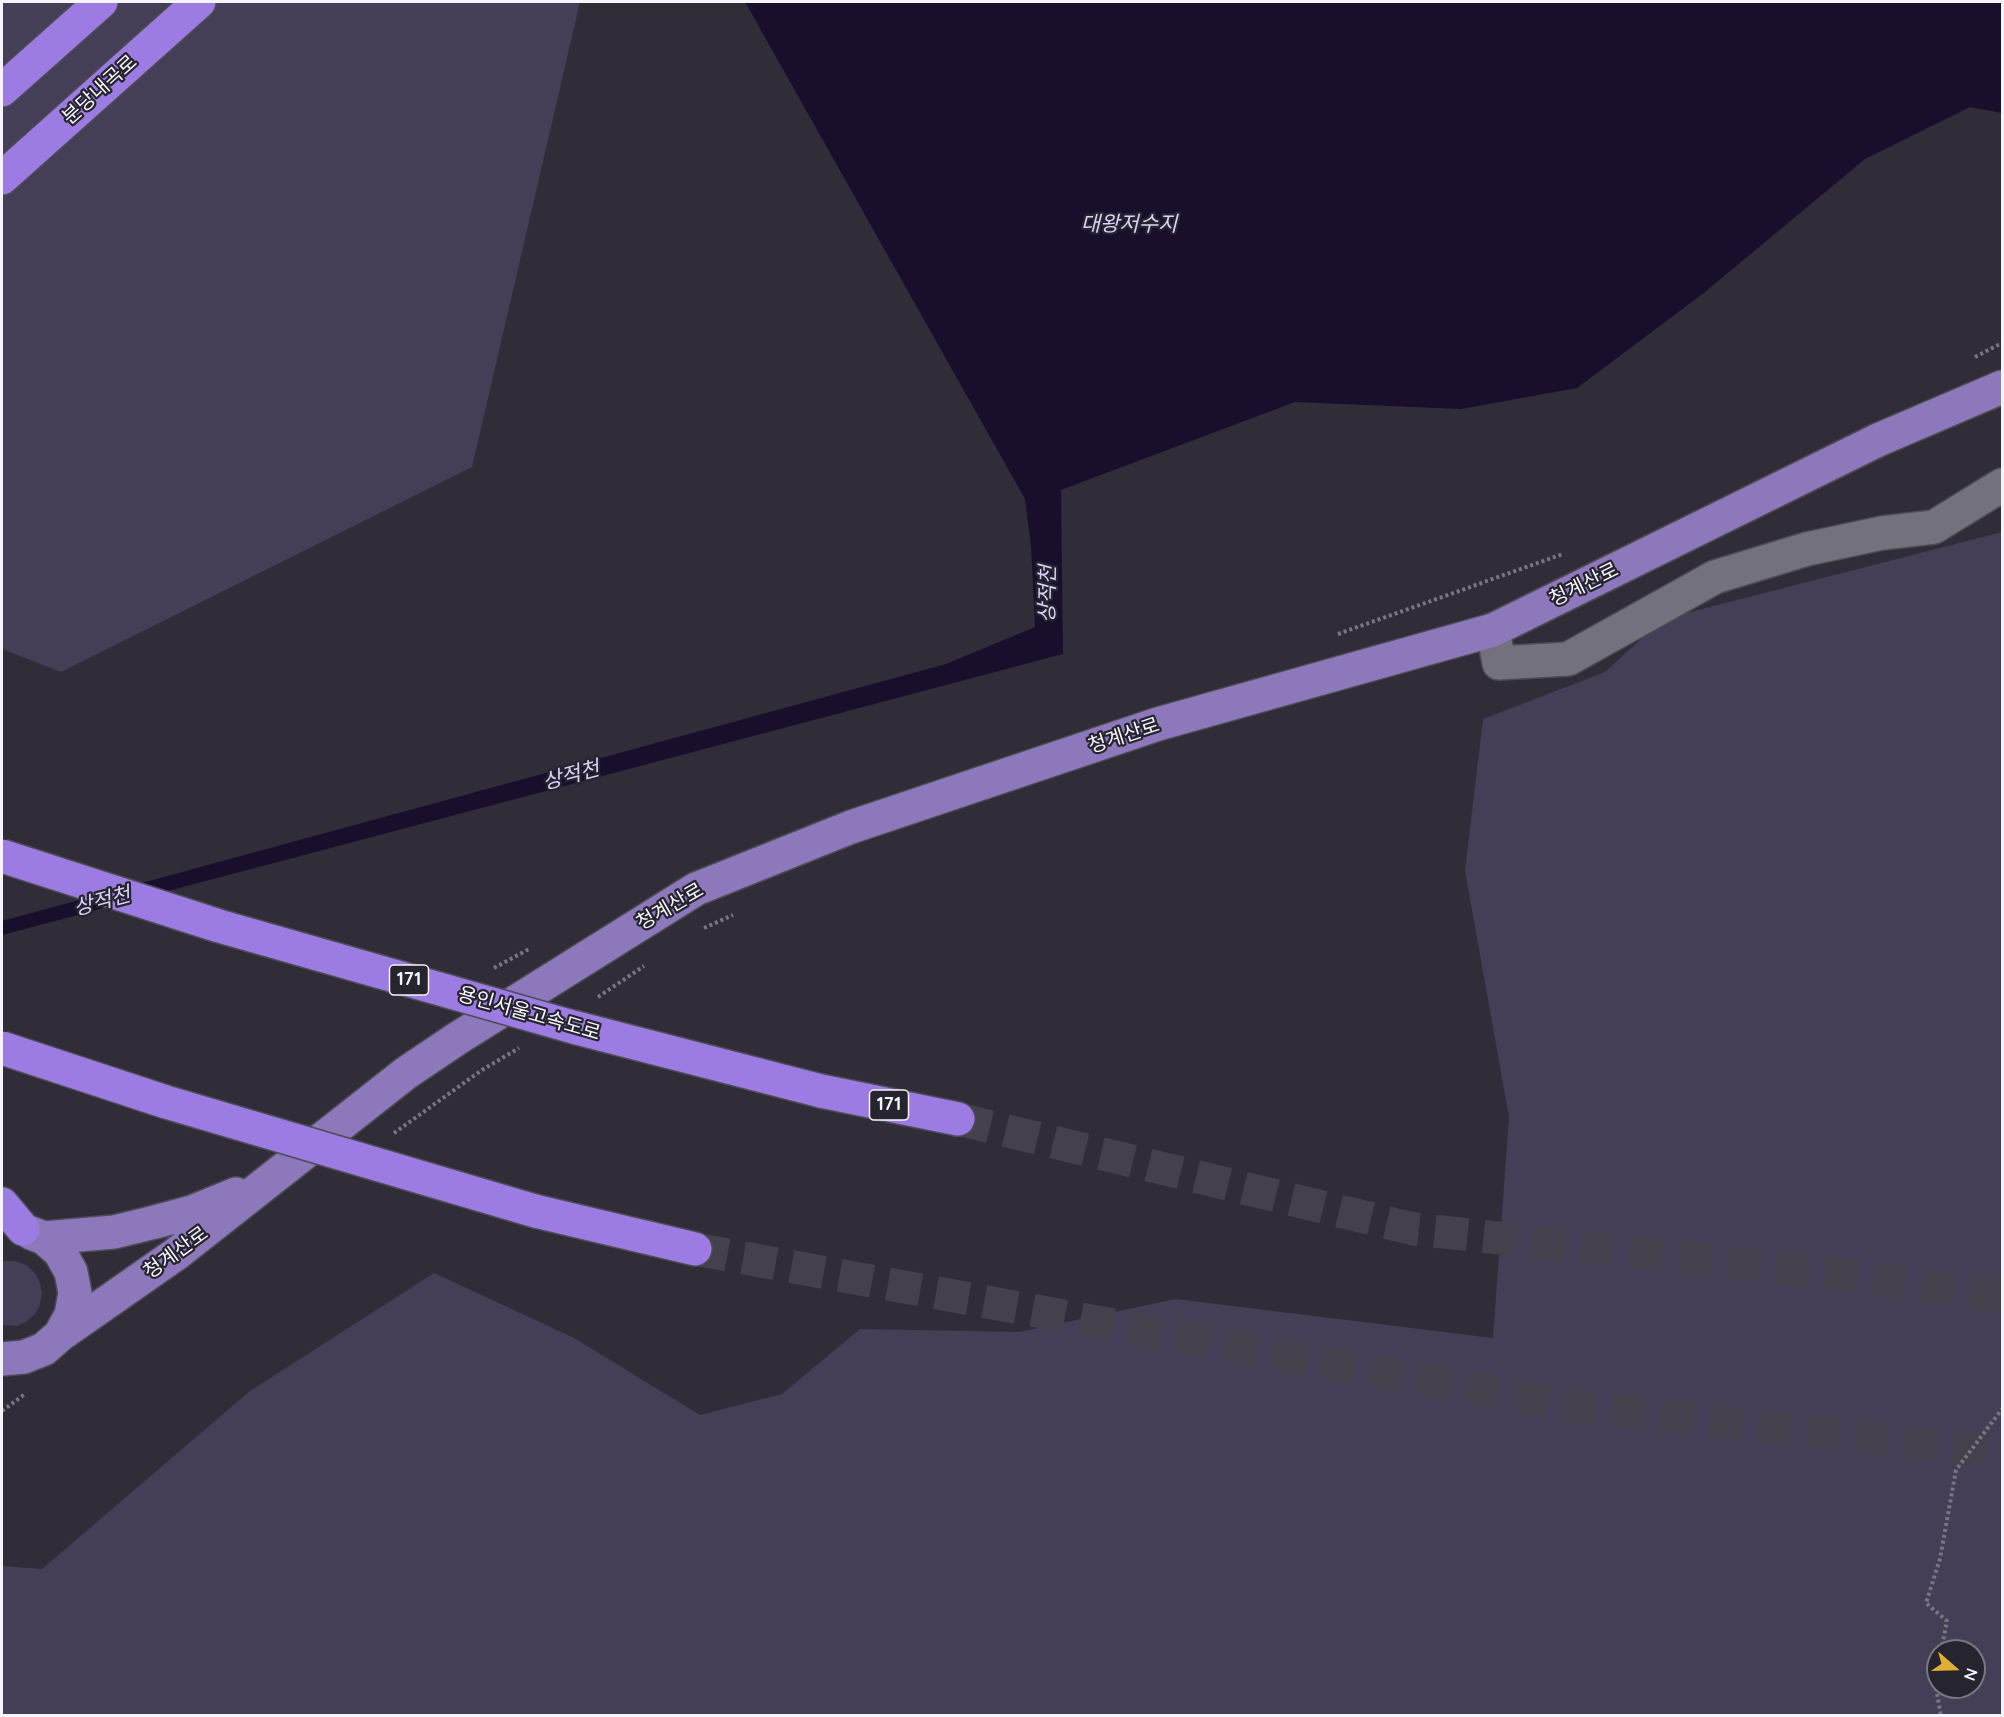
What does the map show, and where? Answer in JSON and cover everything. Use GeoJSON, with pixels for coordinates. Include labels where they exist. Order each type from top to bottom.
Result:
{"type":"FeatureCollection","features":[{"type":"Feature","properties":{"kind":"highway"},"geometry":{"type":"LineString","coordinates":[[2,90],[100,2]]}},
{"type":"Feature","properties":{"kind":"highway","name":"분당내곡로"},"geometry":{"type":"LineString","coordinates":[[2,178],[199,2]]}},
{"type":"Feature","properties":{"kind":"highway","name":"용인서울고속도로"},"geometry":{"type":"LineString","coordinates":[[2,856],[230,929],[573,1027],[821,1091],[958,1119]]}},
{"type":"Feature","properties":{"kind":"highway"},"geometry":{"type":"LineString","coordinates":[[2,1048],[166,1102],[535,1211],[695,1250]]}},
{"type":"Feature","properties":{"kind":"highway"},"geometry":{"type":"LineString","coordinates":[[2,1204],[23,1232]]}},
{"type":"Feature","properties":{"kind":"main road","name":"청계산로"},"geometry":{"type":"LineString","coordinates":[[2,1382],[52,1342],[176,1254],[406,1073],[696,889],[852,826],[1158,724],[1493,630],[1878,440],[2002,387]]}},
{"type":"Feature","properties":{"kind":"main road","name":"청계산로"},"geometry":{"type":"LineString","coordinates":[[23,1232],[114,1232],[155,1222],[192,1212],[240,1192],[288,1167]]}},
{"type":"Feature","properties":{"kind":"main road"},"geometry":{"type":"LineString","coordinates":[[2,1359],[24,1357],[52,1342],[71,1315],[75,1293],[71,1272],[60,1252],[23,1232]]}},
{"type":"Feature","properties":{"kind":"street"},"geometry":{"type":"LineString","coordinates":[[1493,630],[1499,663],[1568,659],[1715,577],[1807,549],[1882,533],[1934,527],[2002,485]]}},
{"type":"Feature","properties":{"kind":"path"},"geometry":{"type":"LineString","coordinates":[[1943,1639],[1947,1622],[1926,1603],[1940,1559],[1956,1470],[2002,1408]]}},
{"type":"Feature","properties":{"kind":"path"},"geometry":{"type":"LineString","coordinates":[[1938,1699],[1941,1716]]}},
{"type":"Feature","properties":{"kind":"shaded area"},"geometry":{"type":"Polygon","coordinates":[[[2,2],[580,2],[472,467],[61,672],[2,649],[2,2]]]}},
{"type":"Feature","properties":{"kind":"shaded area"},"geometry":{"type":"Polygon","coordinates":[[[2002,532],[2002,1715],[2,1715],[2,1566],[42,1569],[250,1391],[434,1273],[574,1338],[700,1415],[782,1394],[860,1329],[1019,1332],[1176,1299],[1493,1338],[1509,1117],[1465,871],[1483,719],[1605,672],[1663,619],[2002,532]]]}},
{"type":"Feature","properties":{"kind":"shaded area"},"geometry":{"type":"Polygon","coordinates":[[[2,1261],[15,1261],[26,1265],[35,1273],[40,1282],[42,1293],[35,1314],[17,1326],[2,1325],[2,1261]]]}},
{"type":"Feature","properties":{"kind":"water","name":"대왕저수지"},"geometry":{"type":"Polygon","coordinates":[[[745,2],[2002,2],[2002,113],[1970,107],[1865,159],[1705,292],[1577,388],[1461,409],[1295,402],[1061,490],[1063,654],[2,935],[2,921],[946,664],[1035,627],[1031,546],[1025,499],[745,2]]]}},
{"type":"Feature","properties":{"kind":"tunnel"},"geometry":{"type":"LineString","coordinates":[[958,1119],[1414,1229],[1829,1273],[2002,1296]]}},
{"type":"Feature","properties":{"kind":"tunnel"},"geometry":{"type":"LineString","coordinates":[[695,1249],[1218,1344],[1577,1406],[2002,1452]]}},
{"type":"Feature","properties":{"kind":"water label","name":"상적천"},"geometry":{"type":"Point","coordinates":[1048,594]}},
{"type":"Feature","properties":{"kind":"water label","name":"상적천"},"geometry":{"type":"Point","coordinates":[571,776]}},
{"type":"Feature","properties":{"kind":"water label","name":"상적천"},"geometry":{"type":"Point","coordinates":[102,902]}}]}
